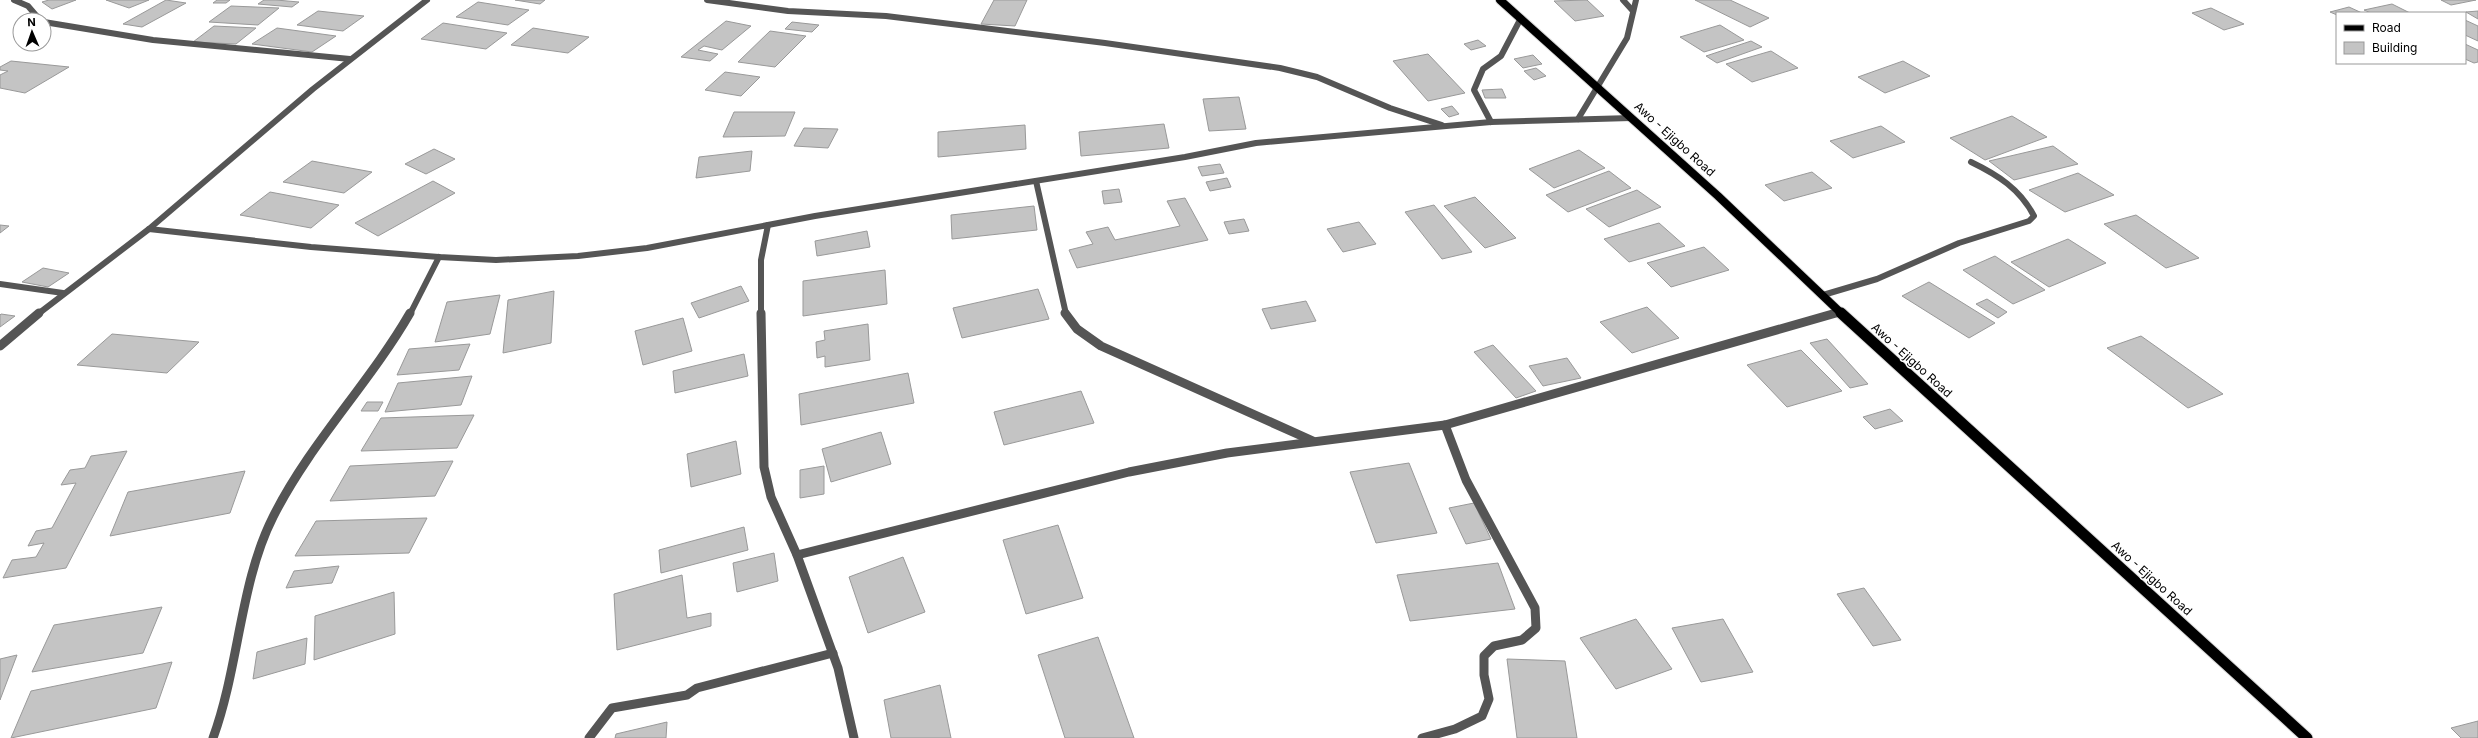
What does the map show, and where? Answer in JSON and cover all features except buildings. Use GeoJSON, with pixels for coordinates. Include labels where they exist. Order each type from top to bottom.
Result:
{"type":"FeatureCollection","features":[{"type":"Feature","properties":{"kind":"main road","name":"Awo - Ejigbo Road"},"geometry":{"type":"LineString","coordinates":[[1500,0],[1631,118],[1840,312],[2307,738]]}},
{"type":"Feature","properties":{"kind":"street"},"geometry":{"type":"LineString","coordinates":[[14,0],[28,6],[33,12]]}},
{"type":"Feature","properties":{"kind":"street"},"geometry":{"type":"LineString","coordinates":[[0,346],[64,293],[149,229],[350,59],[427,0]]}},
{"type":"Feature","properties":{"kind":"street"},"geometry":{"type":"LineString","coordinates":[[707,0],[788,11],[886,16],[1104,43],[1280,68],[1317,77],[1390,108],[1445,126]]}},
{"type":"Feature","properties":{"kind":"street"},"geometry":{"type":"LineString","coordinates":[[1623,0],[1634,11]]}},
{"type":"Feature","properties":{"kind":"street"},"geometry":{"type":"LineString","coordinates":[[1578,119],[1596,87],[1628,38],[1636,0]]}},
{"type":"Feature","properties":{"kind":"street"},"geometry":{"type":"LineString","coordinates":[[1491,122],[1474,90],[1483,69],[1501,56],[1521,18]]}},
{"type":"Feature","properties":{"kind":"street"},"geometry":{"type":"LineString","coordinates":[[52,23],[153,40],[350,59]]}},
{"type":"Feature","properties":{"kind":"street"},"geometry":{"type":"LineString","coordinates":[[149,229],[311,247],[439,257],[496,260],[578,256],[647,248],[768,225],[1256,143],[1491,122],[1631,118]]}},
{"type":"Feature","properties":{"kind":"street"},"geometry":{"type":"LineString","coordinates":[[1823,295],[1877,279],[1959,243],[2029,221],[2034,216],[2016,189],[2001,176],[1971,162]]}},
{"type":"Feature","properties":{"kind":"street"},"geometry":{"type":"LineString","coordinates":[[1036,181],[1062,305],[1066,318],[1079,332],[1101,346],[1314,442]]}},
{"type":"Feature","properties":{"kind":"street"},"geometry":{"type":"LineString","coordinates":[[768,225],[761,260],[761,371],[764,467],[771,497],[797,555],[833,653],[854,738]]}},
{"type":"Feature","properties":{"kind":"street"},"geometry":{"type":"LineString","coordinates":[[212,738],[222,716],[237,660],[250,584],[272,519],[291,482],[307,458],[401,329],[431,278],[439,257]]}},
{"type":"Feature","properties":{"kind":"street"},"geometry":{"type":"LineString","coordinates":[[0,284],[64,293]]}},
{"type":"Feature","properties":{"kind":"street"},"geometry":{"type":"LineString","coordinates":[[797,555],[1129,472],[1227,453],[1446,425],[1840,312]]}},
{"type":"Feature","properties":{"kind":"street"},"geometry":{"type":"LineString","coordinates":[[1422,738],[1454,729],[1482,716],[1489,699],[1484,675],[1484,656],[1494,646],[1522,640],[1536,628],[1535,608],[1466,480],[1446,425]]}},
{"type":"Feature","properties":{"kind":"street"},"geometry":{"type":"LineString","coordinates":[[589,738],[612,708],[687,695],[697,688],[833,653]]}}]}
